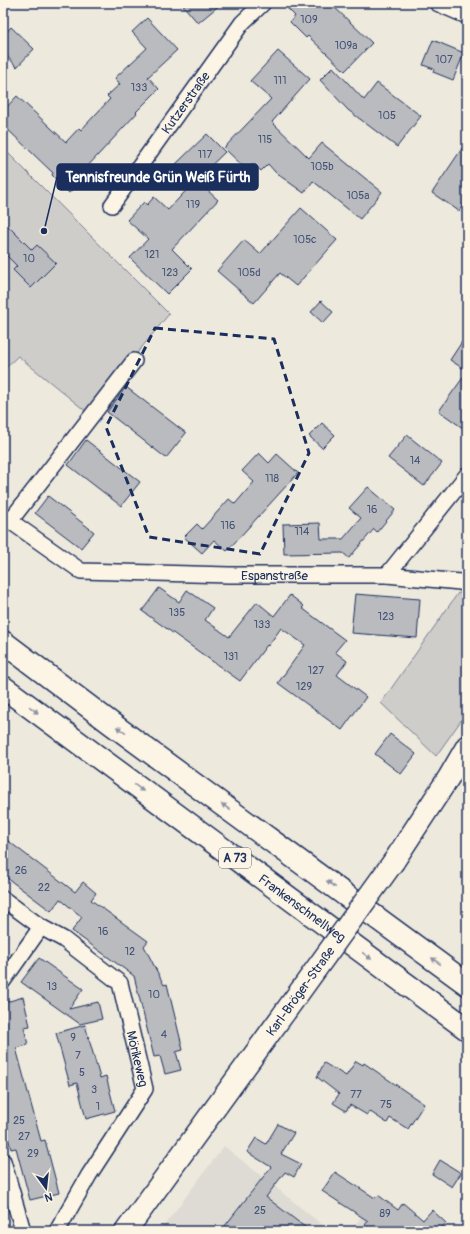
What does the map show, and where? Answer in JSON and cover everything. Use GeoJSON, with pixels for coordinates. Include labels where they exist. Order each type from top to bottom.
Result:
{"type":"FeatureCollection","features":[{"type":"Feature","properties":{"kind":"highway","name":"A 73"},"geometry":{"type":"LineString","coordinates":[[3,642],[112,724],[467,984]]}},
{"type":"Feature","properties":{"kind":"highway","name":"Frankenschnellweg"},"geometry":{"type":"LineString","coordinates":[[3,687],[467,1029]]}},
{"type":"Feature","properties":{"kind":"street","name":"Kutzerstraße"},"geometry":{"type":"LineString","coordinates":[[112,205],[242,23],[263,3]]}},
{"type":"Feature","properties":{"kind":"street"},"geometry":{"type":"LineString","coordinates":[[437,3],[467,16]]}},
{"type":"Feature","properties":{"kind":"street"},"geometry":{"type":"LineString","coordinates":[[6,519],[134,361]]}},
{"type":"Feature","properties":{"kind":"street"},"geometry":{"type":"LineString","coordinates":[[387,575],[467,475]]}},
{"type":"Feature","properties":{"kind":"street","name":"Espanstraße"},"geometry":{"type":"LineString","coordinates":[[6,519],[81,570],[229,575],[387,575],[460,582],[467,584]]}},
{"type":"Feature","properties":{"kind":"street","name":"Karl-Bröger-Straße"},"geometry":{"type":"LineString","coordinates":[[126,1231],[394,861],[449,777],[467,746]]}},
{"type":"Feature","properties":{"kind":"street","name":"Mörikeweg"},"geometry":{"type":"LineString","coordinates":[[3,899],[41,927],[62,939],[120,983],[145,1090],[89,1175],[57,1231]]}},
{"type":"Feature","properties":{"kind":"street"},"geometry":{"type":"LineString","coordinates":[[3,981],[41,927]]}},
{"type":"Feature","properties":{"kind":"street"},"geometry":{"type":"LineString","coordinates":[[3,1161],[23,1231]]}},
{"type":"Feature","properties":{"kind":"highlighted area"},"geometry":{"type":"Polygon","coordinates":[[[155,328],[274,339],[309,453],[260,554],[149,537],[106,427],[155,328]]]}},
{"type":"Feature","properties":{"kind":"shaded area"},"geometry":{"type":"Polygon","coordinates":[[[3,148],[169,314],[88,413],[18,356],[3,370],[3,148]]]}},
{"type":"Feature","properties":{"kind":"shaded area"},"geometry":{"type":"Polygon","coordinates":[[[458,593],[467,594],[467,712],[436,756],[381,703],[458,593]]]}},
{"type":"Feature","properties":{"kind":"shaded area"},"geometry":{"type":"Polygon","coordinates":[[[224,1146],[330,1231],[160,1231],[224,1146]]]}},
{"type":"Feature","properties":{"kind":"shaded area"},"geometry":{"type":"Polygon","coordinates":[[[367,1210],[393,1231],[350,1231],[367,1210]]]}},
{"type":"Feature","properties":{"kind":"building"},"geometry":{"type":"Polygon","coordinates":[[[181,3],[222,3],[198,23],[181,3]]]}},
{"type":"Feature","properties":{"kind":"building"},"geometry":{"type":"Polygon","coordinates":[[[282,3],[330,3],[372,43],[345,71],[308,36],[306,38],[290,22],[295,16],[282,3]]]}},
{"type":"Feature","properties":{"kind":"building"},"geometry":{"type":"Polygon","coordinates":[[[147,18],[177,50],[148,77],[159,89],[136,112],[137,113],[86,168],[90,172],[69,193],[52,175],[53,173],[3,125],[3,111],[17,96],[66,142],[79,128],[81,130],[110,99],[107,96],[120,84],[115,78],[147,48],[132,32],[147,18]]]}},
{"type":"Feature","properties":{"kind":"building"},"geometry":{"type":"Polygon","coordinates":[[[11,27],[34,49],[17,67],[3,52],[3,36],[11,27]]]}},
{"type":"Feature","properties":{"kind":"building"},"geometry":{"type":"Polygon","coordinates":[[[433,40],[464,53],[453,80],[433,72],[434,69],[423,65],[433,40]]]}},
{"type":"Feature","properties":{"kind":"building"},"geometry":{"type":"Polygon","coordinates":[[[278,51],[310,79],[272,122],[309,158],[322,143],[382,192],[360,219],[313,181],[304,193],[276,173],[268,164],[261,171],[253,163],[246,169],[224,148],[271,99],[250,81],[278,51]]]}},
{"type":"Feature","properties":{"kind":"building"},"geometry":{"type":"Polygon","coordinates":[[[333,67],[364,100],[377,83],[421,116],[397,147],[348,110],[320,80],[333,67]]]}},
{"type":"Feature","properties":{"kind":"building"},"geometry":{"type":"Polygon","coordinates":[[[207,134],[225,152],[196,180],[218,200],[172,249],[192,269],[167,294],[130,258],[148,239],[127,220],[144,202],[147,205],[154,197],[168,210],[194,182],[176,164],[207,134]]]}},
{"type":"Feature","properties":{"kind":"building"},"geometry":{"type":"Polygon","coordinates":[[[467,141],[467,199],[459,211],[432,193],[467,141]]]}},
{"type":"Feature","properties":{"kind":"building"},"geometry":{"type":"Polygon","coordinates":[[[301,208],[337,240],[296,286],[280,273],[254,303],[217,271],[244,240],[260,254],[301,208]]]}},
{"type":"Feature","properties":{"kind":"building"},"geometry":{"type":"Polygon","coordinates":[[[3,221],[32,250],[37,245],[56,263],[31,288],[13,270],[17,266],[3,252],[3,221]]]}},
{"type":"Feature","properties":{"kind":"building"},"geometry":{"type":"Polygon","coordinates":[[[321,301],[333,312],[323,323],[311,312],[321,301]]]}},
{"type":"Feature","properties":{"kind":"building"},"geometry":{"type":"Polygon","coordinates":[[[467,334],[467,371],[450,360],[467,334]]]}},
{"type":"Feature","properties":{"kind":"building"},"geometry":{"type":"Polygon","coordinates":[[[467,372],[467,431],[439,411],[467,372]]]}},
{"type":"Feature","properties":{"kind":"building"},"geometry":{"type":"Polygon","coordinates":[[[126,387],[186,433],[166,458],[107,412],[126,387]]]}},
{"type":"Feature","properties":{"kind":"building"},"geometry":{"type":"Polygon","coordinates":[[[322,423],[335,435],[322,448],[309,436],[322,423]]]}},
{"type":"Feature","properties":{"kind":"building"},"geometry":{"type":"Polygon","coordinates":[[[407,435],[442,463],[424,486],[388,458],[407,435]]]}},
{"type":"Feature","properties":{"kind":"building"},"geometry":{"type":"Polygon","coordinates":[[[86,440],[140,482],[121,506],[68,465],[86,440]]]}},
{"type":"Feature","properties":{"kind":"building"},"geometry":{"type":"Polygon","coordinates":[[[259,453],[269,463],[277,454],[298,473],[227,551],[214,540],[202,553],[184,537],[197,524],[202,529],[229,499],[235,504],[254,482],[242,471],[259,453]]]}},
{"type":"Feature","properties":{"kind":"building"},"geometry":{"type":"Polygon","coordinates":[[[368,487],[395,510],[377,532],[374,529],[349,558],[343,553],[284,554],[283,524],[320,523],[321,539],[343,539],[361,518],[349,508],[368,487]]]}},
{"type":"Feature","properties":{"kind":"building"},"geometry":{"type":"Polygon","coordinates":[[[48,496],[94,532],[81,548],[35,513],[48,496]]]}},
{"type":"Feature","properties":{"kind":"building"},"geometry":{"type":"Polygon","coordinates":[[[159,588],[179,602],[187,590],[213,608],[205,620],[229,637],[257,602],[274,616],[290,595],[304,606],[302,608],[345,640],[335,652],[347,661],[337,675],[366,697],[342,730],[278,683],[305,645],[281,628],[240,681],[142,611],[159,588]]]}},
{"type":"Feature","properties":{"kind":"building"},"geometry":{"type":"Polygon","coordinates":[[[355,594],[420,599],[417,638],[351,633],[355,594]]]}},
{"type":"Feature","properties":{"kind":"building"},"geometry":{"type":"Polygon","coordinates":[[[390,734],[416,754],[401,774],[375,754],[390,734]]]}},
{"type":"Feature","properties":{"kind":"building"},"geometry":{"type":"Polygon","coordinates":[[[3,837],[75,892],[83,882],[96,893],[91,900],[148,941],[144,946],[164,985],[167,984],[183,1050],[176,1052],[181,1070],[165,1074],[160,1056],[154,1057],[134,976],[72,931],[82,917],[60,899],[51,911],[3,875],[3,837]]]}},
{"type":"Feature","properties":{"kind":"building"},"geometry":{"type":"Polygon","coordinates":[[[39,958],[83,989],[69,1009],[98,1002],[102,1019],[80,1024],[21,982],[39,958]]]}},
{"type":"Feature","properties":{"kind":"building"},"geometry":{"type":"Polygon","coordinates":[[[23,997],[30,1026],[24,1027],[28,1045],[16,1048],[41,1141],[45,1140],[59,1193],[30,1200],[16,1148],[11,1149],[3,1117],[3,1003],[23,997]]]}},
{"type":"Feature","properties":{"kind":"building"},"geometry":{"type":"Polygon","coordinates":[[[85,1025],[100,1078],[106,1076],[115,1111],[86,1119],[77,1083],[70,1085],[56,1033],[85,1025]]]}},
{"type":"Feature","properties":{"kind":"building"},"geometry":{"type":"Polygon","coordinates":[[[356,1061],[363,1065],[364,1063],[424,1104],[408,1129],[390,1118],[387,1123],[369,1111],[367,1115],[350,1105],[346,1111],[333,1103],[339,1094],[317,1077],[324,1063],[346,1076],[356,1061]]]}},
{"type":"Feature","properties":{"kind":"building"},"geometry":{"type":"Polygon","coordinates":[[[278,1124],[294,1133],[281,1154],[301,1164],[294,1177],[285,1172],[266,1197],[310,1231],[221,1231],[271,1167],[247,1152],[256,1138],[266,1144],[278,1124]]]}},
{"type":"Feature","properties":{"kind":"building"},"geometry":{"type":"Polygon","coordinates":[[[440,1160],[461,1173],[452,1187],[432,1174],[440,1160]]]}},
{"type":"Feature","properties":{"kind":"building"},"geometry":{"type":"Polygon","coordinates":[[[335,1172],[375,1198],[378,1195],[398,1210],[403,1203],[423,1220],[432,1210],[446,1223],[439,1231],[361,1231],[368,1221],[322,1191],[335,1172]]]}},
{"type":"Feature","properties":{"kind":"place","name":"Tennisfreunde Grün Weiß Fürth"},"geometry":{"type":"Point","coordinates":[44,231]}}]}
